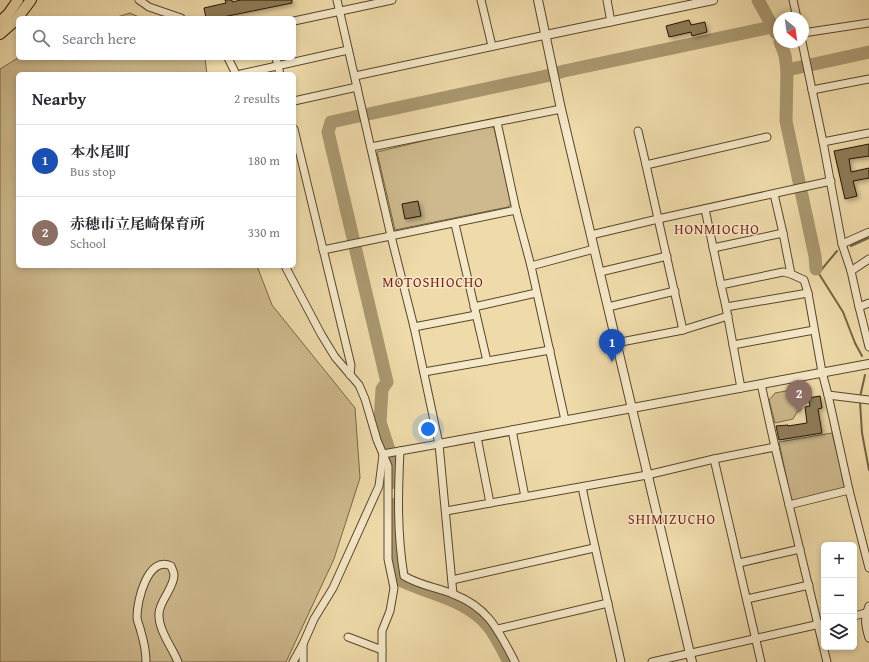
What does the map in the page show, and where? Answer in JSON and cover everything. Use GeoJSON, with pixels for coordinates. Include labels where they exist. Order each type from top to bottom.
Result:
{"type":"FeatureCollection","features":[{"type":"Feature","properties":{"kind":"main road"},"geometry":{"type":"LineString","coordinates":[[0,22],[9,13],[18,0]]}},
{"type":"Feature","properties":{"kind":"main road"},"geometry":{"type":"LineString","coordinates":[[19,16],[32,0]]}},
{"type":"Feature","properties":{"kind":"main road"},"geometry":{"type":"LineString","coordinates":[[0,34],[16,20]]}},
{"type":"Feature","properties":{"kind":"street"},"geometry":{"type":"LineString","coordinates":[[139,0],[149,8],[175,16]]}},
{"type":"Feature","properties":{"kind":"street"},"geometry":{"type":"LineString","coordinates":[[337,0],[390,236],[414,327],[439,444],[452,580],[452,594]]}},
{"type":"Feature","properties":{"kind":"street"},"geometry":{"type":"LineString","coordinates":[[296,21],[392,0]]}},
{"type":"Feature","properties":{"kind":"street"},"geometry":{"type":"LineString","coordinates":[[481,0],[492,46]]}},
{"type":"Feature","properties":{"kind":"street"},"geometry":{"type":"LineString","coordinates":[[538,0],[561,109],[692,662]]}},
{"type":"Feature","properties":{"kind":"street"},"geometry":{"type":"LineString","coordinates":[[606,0],[611,22]]}},
{"type":"Feature","properties":{"kind":"street"},"geometry":{"type":"LineString","coordinates":[[355,76],[713,0]]}},
{"type":"Feature","properties":{"kind":"street"},"geometry":{"type":"LineString","coordinates":[[793,0],[796,12]]}},
{"type":"Feature","properties":{"kind":"street"},"geometry":{"type":"LineString","coordinates":[[809,32],[869,23]]}},
{"type":"Feature","properties":{"kind":"street"},"geometry":{"type":"LineString","coordinates":[[803,48],[831,181],[842,244],[851,271],[869,347]]}},
{"type":"Feature","properties":{"kind":"street"},"geometry":{"type":"LineString","coordinates":[[250,72],[348,50]]}},
{"type":"Feature","properties":{"kind":"street"},"geometry":{"type":"LineString","coordinates":[[229,60],[235,72]]}},
{"type":"Feature","properties":{"kind":"street"},"geometry":{"type":"LineString","coordinates":[[276,60],[280,72]]}},
{"type":"Feature","properties":{"kind":"street"},"geometry":{"type":"LineString","coordinates":[[812,90],[869,79]]}},
{"type":"Feature","properties":{"kind":"street"},"geometry":{"type":"LineString","coordinates":[[296,101],[357,87]]}},
{"type":"Feature","properties":{"kind":"street"},"geometry":{"type":"LineString","coordinates":[[371,147],[561,109]]}},
{"type":"Feature","properties":{"kind":"street"},"geometry":{"type":"LineString","coordinates":[[496,122],[516,210],[531,266],[565,420]]}},
{"type":"Feature","properties":{"kind":"street"},"geometry":{"type":"LineString","coordinates":[[638,131],[683,330]]}},
{"type":"Feature","properties":{"kind":"street"},"geometry":{"type":"LineString","coordinates":[[823,142],[869,133]]}},
{"type":"Feature","properties":{"kind":"street"},"geometry":{"type":"LineString","coordinates":[[296,137],[351,365],[350,374]]}},
{"type":"Feature","properties":{"kind":"street"},"geometry":{"type":"LineString","coordinates":[[646,166],[767,137]]}},
{"type":"Feature","properties":{"kind":"street"},"geometry":{"type":"LineString","coordinates":[[591,235],[831,181]]}},
{"type":"Feature","properties":{"kind":"street"},"geometry":{"type":"LineString","coordinates":[[774,194],[791,274]]}},
{"type":"Feature","properties":{"kind":"street"},"geometry":{"type":"LineString","coordinates":[[705,209],[714,248],[720,285],[728,316],[741,388]]}},
{"type":"Feature","properties":{"kind":"street"},"geometry":{"type":"LineString","coordinates":[[323,250],[352,243],[455,224],[516,210]]}},
{"type":"Feature","properties":{"kind":"street"},"geometry":{"type":"LineString","coordinates":[[455,224],[486,361]]}},
{"type":"Feature","properties":{"kind":"street"},"geometry":{"type":"LineString","coordinates":[[842,244],[869,232]]}},
{"type":"Feature","properties":{"kind":"street"},"geometry":{"type":"LineString","coordinates":[[714,248],[783,233]]}},
{"type":"Feature","properties":{"kind":"street"},"geometry":{"type":"LineString","coordinates":[[531,266],[594,249]]}},
{"type":"Feature","properties":{"kind":"street"},"geometry":{"type":"LineString","coordinates":[[600,272],[667,256]]}},
{"type":"Feature","properties":{"kind":"street"},"geometry":{"type":"LineString","coordinates":[[851,271],[869,259]]}},
{"type":"Feature","properties":{"kind":"street"},"geometry":{"type":"LineString","coordinates":[[286,268],[335,358],[359,385],[366,399],[372,424],[388,466],[388,559],[394,588],[390,611],[382,631],[382,662]]}},
{"type":"Feature","properties":{"kind":"street"},"geometry":{"type":"LineString","coordinates":[[720,285],[783,272],[804,280],[808,293],[822,372],[849,490],[869,568]]}},
{"type":"Feature","properties":{"kind":"street"},"geometry":{"type":"LineString","coordinates":[[608,307],[675,291]]}},
{"type":"Feature","properties":{"kind":"street"},"geometry":{"type":"LineString","coordinates":[[414,327],[536,293]]}},
{"type":"Feature","properties":{"kind":"street"},"geometry":{"type":"LineString","coordinates":[[726,307],[808,293]]}},
{"type":"Feature","properties":{"kind":"street"},"geometry":{"type":"LineString","coordinates":[[860,307],[869,303]]}},
{"type":"Feature","properties":{"kind":"street"},"geometry":{"type":"LineString","coordinates":[[616,343],[683,330],[728,316]]}},
{"type":"Feature","properties":{"kind":"street"},"geometry":{"type":"LineString","coordinates":[[733,345],[814,330]]}},
{"type":"Feature","properties":{"kind":"street"},"geometry":{"type":"LineString","coordinates":[[424,372],[550,350]]}},
{"type":"Feature","properties":{"kind":"street"},"geometry":{"type":"LineString","coordinates":[[383,454],[869,364]]}},
{"type":"Feature","properties":{"kind":"street"},"geometry":{"type":"LineString","coordinates":[[652,662],[821,623],[809,585],[761,384]]}},
{"type":"Feature","properties":{"kind":"street"},"geometry":{"type":"LineString","coordinates":[[828,395],[862,399]]}},
{"type":"Feature","properties":{"kind":"street"},"geometry":{"type":"LineString","coordinates":[[512,430],[525,497]]}},
{"type":"Feature","properties":{"kind":"street"},"geometry":{"type":"LineString","coordinates":[[477,437],[490,504]]}},
{"type":"Feature","properties":{"kind":"street"},"geometry":{"type":"LineString","coordinates":[[446,511],[647,475],[714,459],[775,447]]}},
{"type":"Feature","properties":{"kind":"street"},"geometry":{"type":"LineString","coordinates":[[400,451],[398,507],[404,576],[416,583],[452,594],[474,604],[490,618],[498,629],[516,662]]}},
{"type":"Feature","properties":{"kind":"street"},"geometry":{"type":"LineString","coordinates":[[293,662],[314,619],[333,588],[378,486],[383,454]]}},
{"type":"Feature","properties":{"kind":"street"},"geometry":{"type":"LineString","coordinates":[[714,459],[761,662]]}},
{"type":"Feature","properties":{"kind":"street"},"geometry":{"type":"LineString","coordinates":[[582,487],[594,548],[621,662]]}},
{"type":"Feature","properties":{"kind":"street"},"geometry":{"type":"LineString","coordinates":[[789,505],[849,490]]}},
{"type":"Feature","properties":{"kind":"street"},"geometry":{"type":"LineString","coordinates":[[452,580],[594,548]]}},
{"type":"Feature","properties":{"kind":"street"},"geometry":{"type":"LineString","coordinates":[[738,563],[800,549]]}},
{"type":"Feature","properties":{"kind":"street"},"geometry":{"type":"LineString","coordinates":[[146,662],[143,640],[137,618],[140,601],[145,583],[152,569],[160,564],[165,564],[171,566],[174,575],[171,586],[163,601],[160,613],[162,628],[178,662]]}},
{"type":"Feature","properties":{"kind":"street"},"geometry":{"type":"LineString","coordinates":[[747,599],[809,585]]}},
{"type":"Feature","properties":{"kind":"street"},"geometry":{"type":"LineString","coordinates":[[498,629],[608,603]]}},
{"type":"Feature","properties":{"kind":"street"},"geometry":{"type":"LineString","coordinates":[[857,615],[868,610]]}},
{"type":"Feature","properties":{"kind":"street"},"geometry":{"type":"LineString","coordinates":[[868,610],[865,625],[869,638]]}},
{"type":"Feature","properties":{"kind":"street"},"geometry":{"type":"LineString","coordinates":[[348,637],[382,650]]}},
{"type":"Feature","properties":{"kind":"street"},"geometry":{"type":"LineString","coordinates":[[303,644],[303,662]]}},
{"type":"Feature","properties":{"kind":"street"},"geometry":{"type":"LineString","coordinates":[[825,650],[827,662]]}},
{"type":"Feature","properties":{"kind":"shaded area"},"geometry":{"type":"Polygon","coordinates":[[[130,13],[137,16],[120,16],[130,13]]]}},
{"type":"Feature","properties":{"kind":"shaded area"},"geometry":{"type":"Polygon","coordinates":[[[16,59],[205,60],[207,72],[16,72],[16,268],[258,268],[272,305],[355,408],[360,478],[334,559],[286,662],[0,662],[0,69],[16,59]]]}},
{"type":"Feature","properties":{"kind":"shaded area"},"geometry":{"type":"Polygon","coordinates":[[[489,125],[494,128],[511,203],[508,207],[395,230],[377,152],[489,125]]]}},
{"type":"Feature","properties":{"kind":"shaded area"},"geometry":{"type":"Polygon","coordinates":[[[802,388],[801,410],[797,412],[793,419],[775,423],[769,400],[775,393],[802,388]]]}},
{"type":"Feature","properties":{"kind":"shaded area"},"geometry":{"type":"Polygon","coordinates":[[[832,433],[845,485],[842,489],[795,501],[791,499],[779,442],[832,433]]]}},
{"type":"Feature","properties":{"kind":"building"},"geometry":{"type":"Polygon","coordinates":[[[225,0],[232,0],[232,2],[241,0],[292,0],[292,3],[228,16],[206,16],[204,8],[226,3],[225,0]]]}},
{"type":"Feature","properties":{"kind":"building"},"geometry":{"type":"Polygon","coordinates":[[[689,20],[691,25],[705,22],[707,32],[692,36],[691,32],[669,37],[666,26],[689,20]]]}},
{"type":"Feature","properties":{"kind":"building"},"geometry":{"type":"Polygon","coordinates":[[[869,144],[869,156],[849,159],[851,172],[869,168],[869,178],[853,181],[857,196],[845,199],[834,151],[869,144]]]}},
{"type":"Feature","properties":{"kind":"building"},"geometry":{"type":"Polygon","coordinates":[[[418,201],[421,216],[405,219],[402,204],[418,201]]]}},
{"type":"Feature","properties":{"kind":"building"},"geometry":{"type":"Polygon","coordinates":[[[820,396],[822,408],[818,409],[822,433],[779,440],[776,426],[807,423],[805,407],[810,406],[808,398],[820,396]]]}},
{"type":"Feature","properties":{"kind":"waterway"},"geometry":{"type":"LineString","coordinates":[[758,0],[773,28]]}},
{"type":"Feature","properties":{"kind":"waterway"},"geometry":{"type":"LineString","coordinates":[[391,483],[391,456],[380,422],[382,389],[387,382],[328,132],[331,122],[772,27]]}},
{"type":"Feature","properties":{"kind":"waterway"},"geometry":{"type":"LineString","coordinates":[[782,48],[787,70],[786,121],[815,256],[816,269]]}},
{"type":"Feature","properties":{"kind":"waterway"},"geometry":{"type":"LineString","coordinates":[[787,70],[869,52]]}},
{"type":"Feature","properties":{"kind":"waterway"},"geometry":{"type":"LineString","coordinates":[[851,246],[869,238]]}},
{"type":"Feature","properties":{"kind":"waterway"},"geometry":{"type":"LineString","coordinates":[[816,269],[822,269],[837,251]]}},
{"type":"Feature","properties":{"kind":"waterway"},"geometry":{"type":"LineString","coordinates":[[816,269],[843,312],[855,343],[862,356]]}},
{"type":"Feature","properties":{"kind":"waterway"},"geometry":{"type":"LineString","coordinates":[[860,397],[865,375]]}},
{"type":"Feature","properties":{"kind":"waterway"},"geometry":{"type":"LineString","coordinates":[[860,402],[862,433],[869,470]]}},
{"type":"Feature","properties":{"kind":"waterway"},"geometry":{"type":"LineString","coordinates":[[391,504],[393,551],[400,580],[448,599],[470,610],[489,627],[509,662]]}},
{"type":"Feature","properties":{"kind":"place","name":"本水尾町"},"geometry":{"type":"Point","coordinates":[612,362]}},
{"type":"Feature","properties":{"kind":"place","name":"赤穂市立尾崎保育所"},"geometry":{"type":"Point","coordinates":[799,413]}},
{"type":"Feature","properties":{"kind":"district","name":"HONMIOCHO"},"geometry":{"type":"Point","coordinates":[717,229]}},
{"type":"Feature","properties":{"kind":"district","name":"MOTOSHIOCHO"},"geometry":{"type":"Point","coordinates":[433,282]}},
{"type":"Feature","properties":{"kind":"district","name":"SHIMIZUCHO"},"geometry":{"type":"Point","coordinates":[672,519]}}]}
